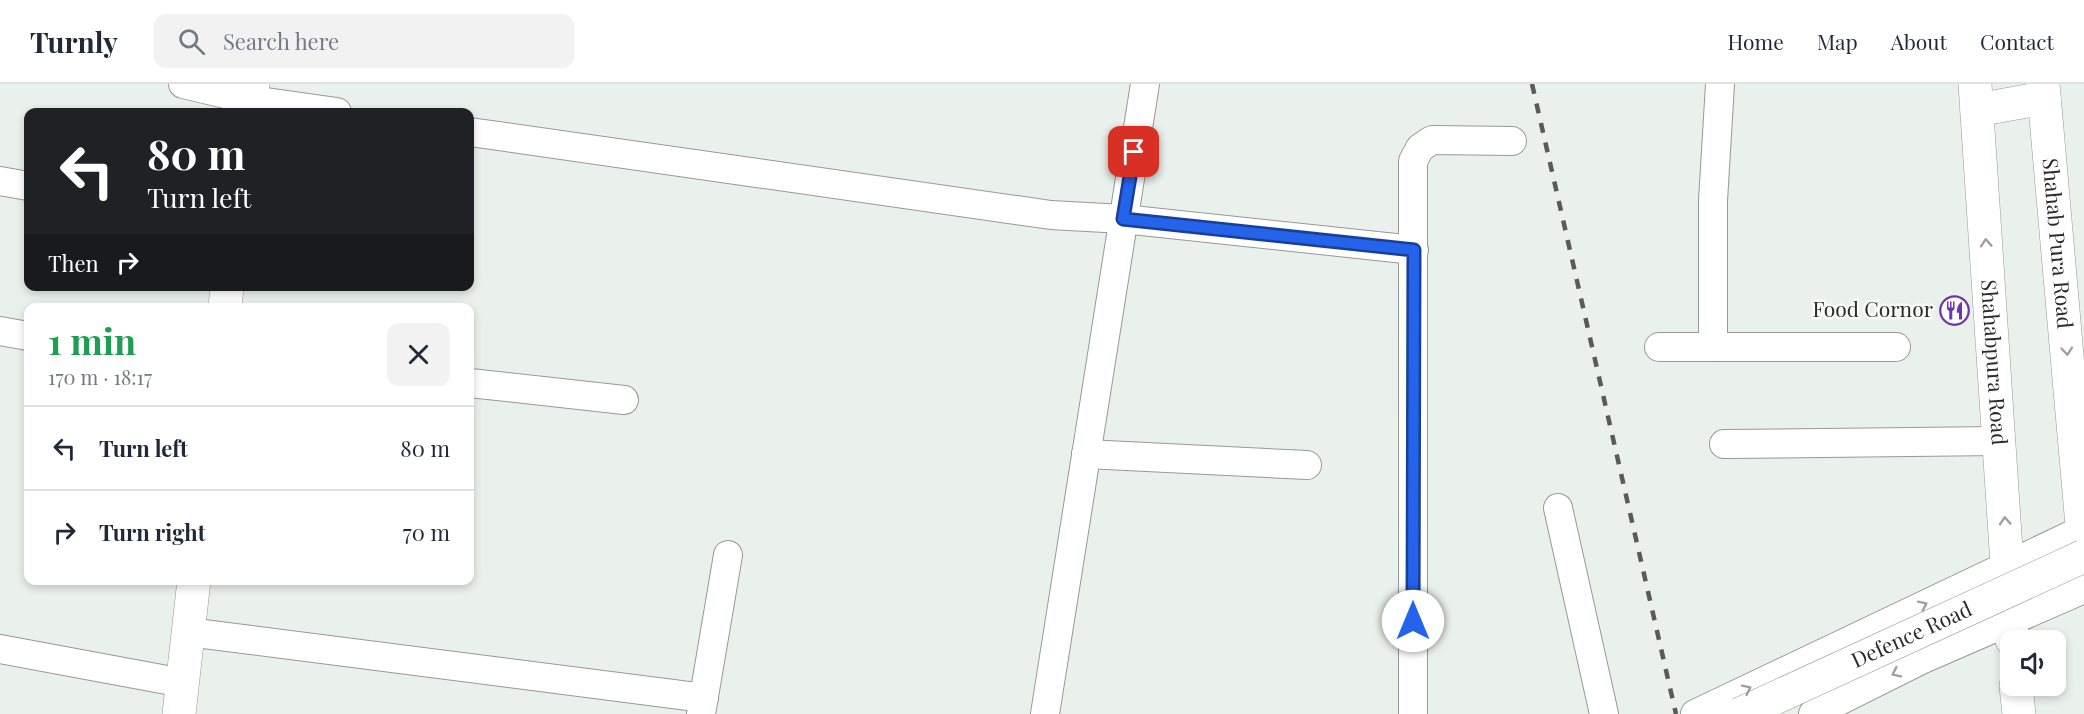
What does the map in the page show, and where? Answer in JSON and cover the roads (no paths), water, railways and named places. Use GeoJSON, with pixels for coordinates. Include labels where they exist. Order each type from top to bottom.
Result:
{"type":"FeatureCollection","features":[{"type":"Feature","properties":{"kind":"main road"},"geometry":{"type":"LineString","coordinates":[[1976,97],[2044,91]]}},
{"type":"Feature","properties":{"kind":"main road","name":"Shahab Pura Road"},"geometry":{"type":"LineString","coordinates":[[2044,91],[2084,541]]}},
{"type":"Feature","properties":{"kind":"main road","name":"Shahabpura Road"},"geometry":{"type":"LineString","coordinates":[[1976,97],[2011,630]]}},
{"type":"Feature","properties":{"kind":"main road","name":"Defence Road"},"geometry":{"type":"LineString","coordinates":[[1740,714],[2084,541]]}},
{"type":"Feature","properties":{"kind":"main road"},"geometry":{"type":"LineString","coordinates":[[181,698],[194,585]]}},
{"type":"Feature","properties":{"kind":"main road"},"geometry":{"type":"LineString","coordinates":[[2017,696],[2019,714]]}},
{"type":"Feature","properties":{"kind":"street"},"geometry":{"type":"LineString","coordinates":[[183,84],[251,99],[311,108]]}},
{"type":"Feature","properties":{"kind":"street"},"geometry":{"type":"LineString","coordinates":[[1046,714],[1145,84]]}},
{"type":"Feature","properties":{"kind":"street"},"geometry":{"type":"LineString","coordinates":[[1713,347],[1713,201],[1720,84]]}},
{"type":"Feature","properties":{"kind":"street"},"geometry":{"type":"LineString","coordinates":[[474,133],[1051,215],[1123,219],[1414,250]]}},
{"type":"Feature","properties":{"kind":"street"},"geometry":{"type":"LineString","coordinates":[[1413,714],[1413,161],[1420,148],[1432,140],[1512,141]]}},
{"type":"Feature","properties":{"kind":"street"},"geometry":{"type":"LineString","coordinates":[[0,181],[24,185]]}},
{"type":"Feature","properties":{"kind":"street"},"geometry":{"type":"LineString","coordinates":[[0,331],[24,335]]}},
{"type":"Feature","properties":{"kind":"street"},"geometry":{"type":"LineString","coordinates":[[1659,347],[1896,346]]}},
{"type":"Feature","properties":{"kind":"street"},"geometry":{"type":"LineString","coordinates":[[474,383],[624,400]]}},
{"type":"Feature","properties":{"kind":"street"},"geometry":{"type":"LineString","coordinates":[[1724,444],[1999,441]]}},
{"type":"Feature","properties":{"kind":"street"},"geometry":{"type":"LineString","coordinates":[[1086,454],[1307,465]]}},
{"type":"Feature","properties":{"kind":"street"},"geometry":{"type":"LineString","coordinates":[[1558,508],[1604,714]]}},
{"type":"Feature","properties":{"kind":"street"},"geometry":{"type":"LineString","coordinates":[[1695,714],[2008,565],[2084,541]]}},
{"type":"Feature","properties":{"kind":"street"},"geometry":{"type":"LineString","coordinates":[[189,632],[702,706],[728,555]]}},
{"type":"Feature","properties":{"kind":"street"},"geometry":{"type":"LineString","coordinates":[[2013,630],[2084,589]]}},
{"type":"Feature","properties":{"kind":"street"},"geometry":{"type":"LineString","coordinates":[[1813,714],[1922,660],[2000,635]]}},
{"type":"Feature","properties":{"kind":"street"},"geometry":{"type":"LineString","coordinates":[[0,649],[181,698]]}},
{"type":"Feature","properties":{"kind":"railway"},"geometry":{"type":"LineString","coordinates":[[1532,84],[1676,714]]}},
{"type":"Feature","properties":{"kind":"place","name":"Food Cornor"},"geometry":{"type":"Point","coordinates":[1954,310]}}]}
